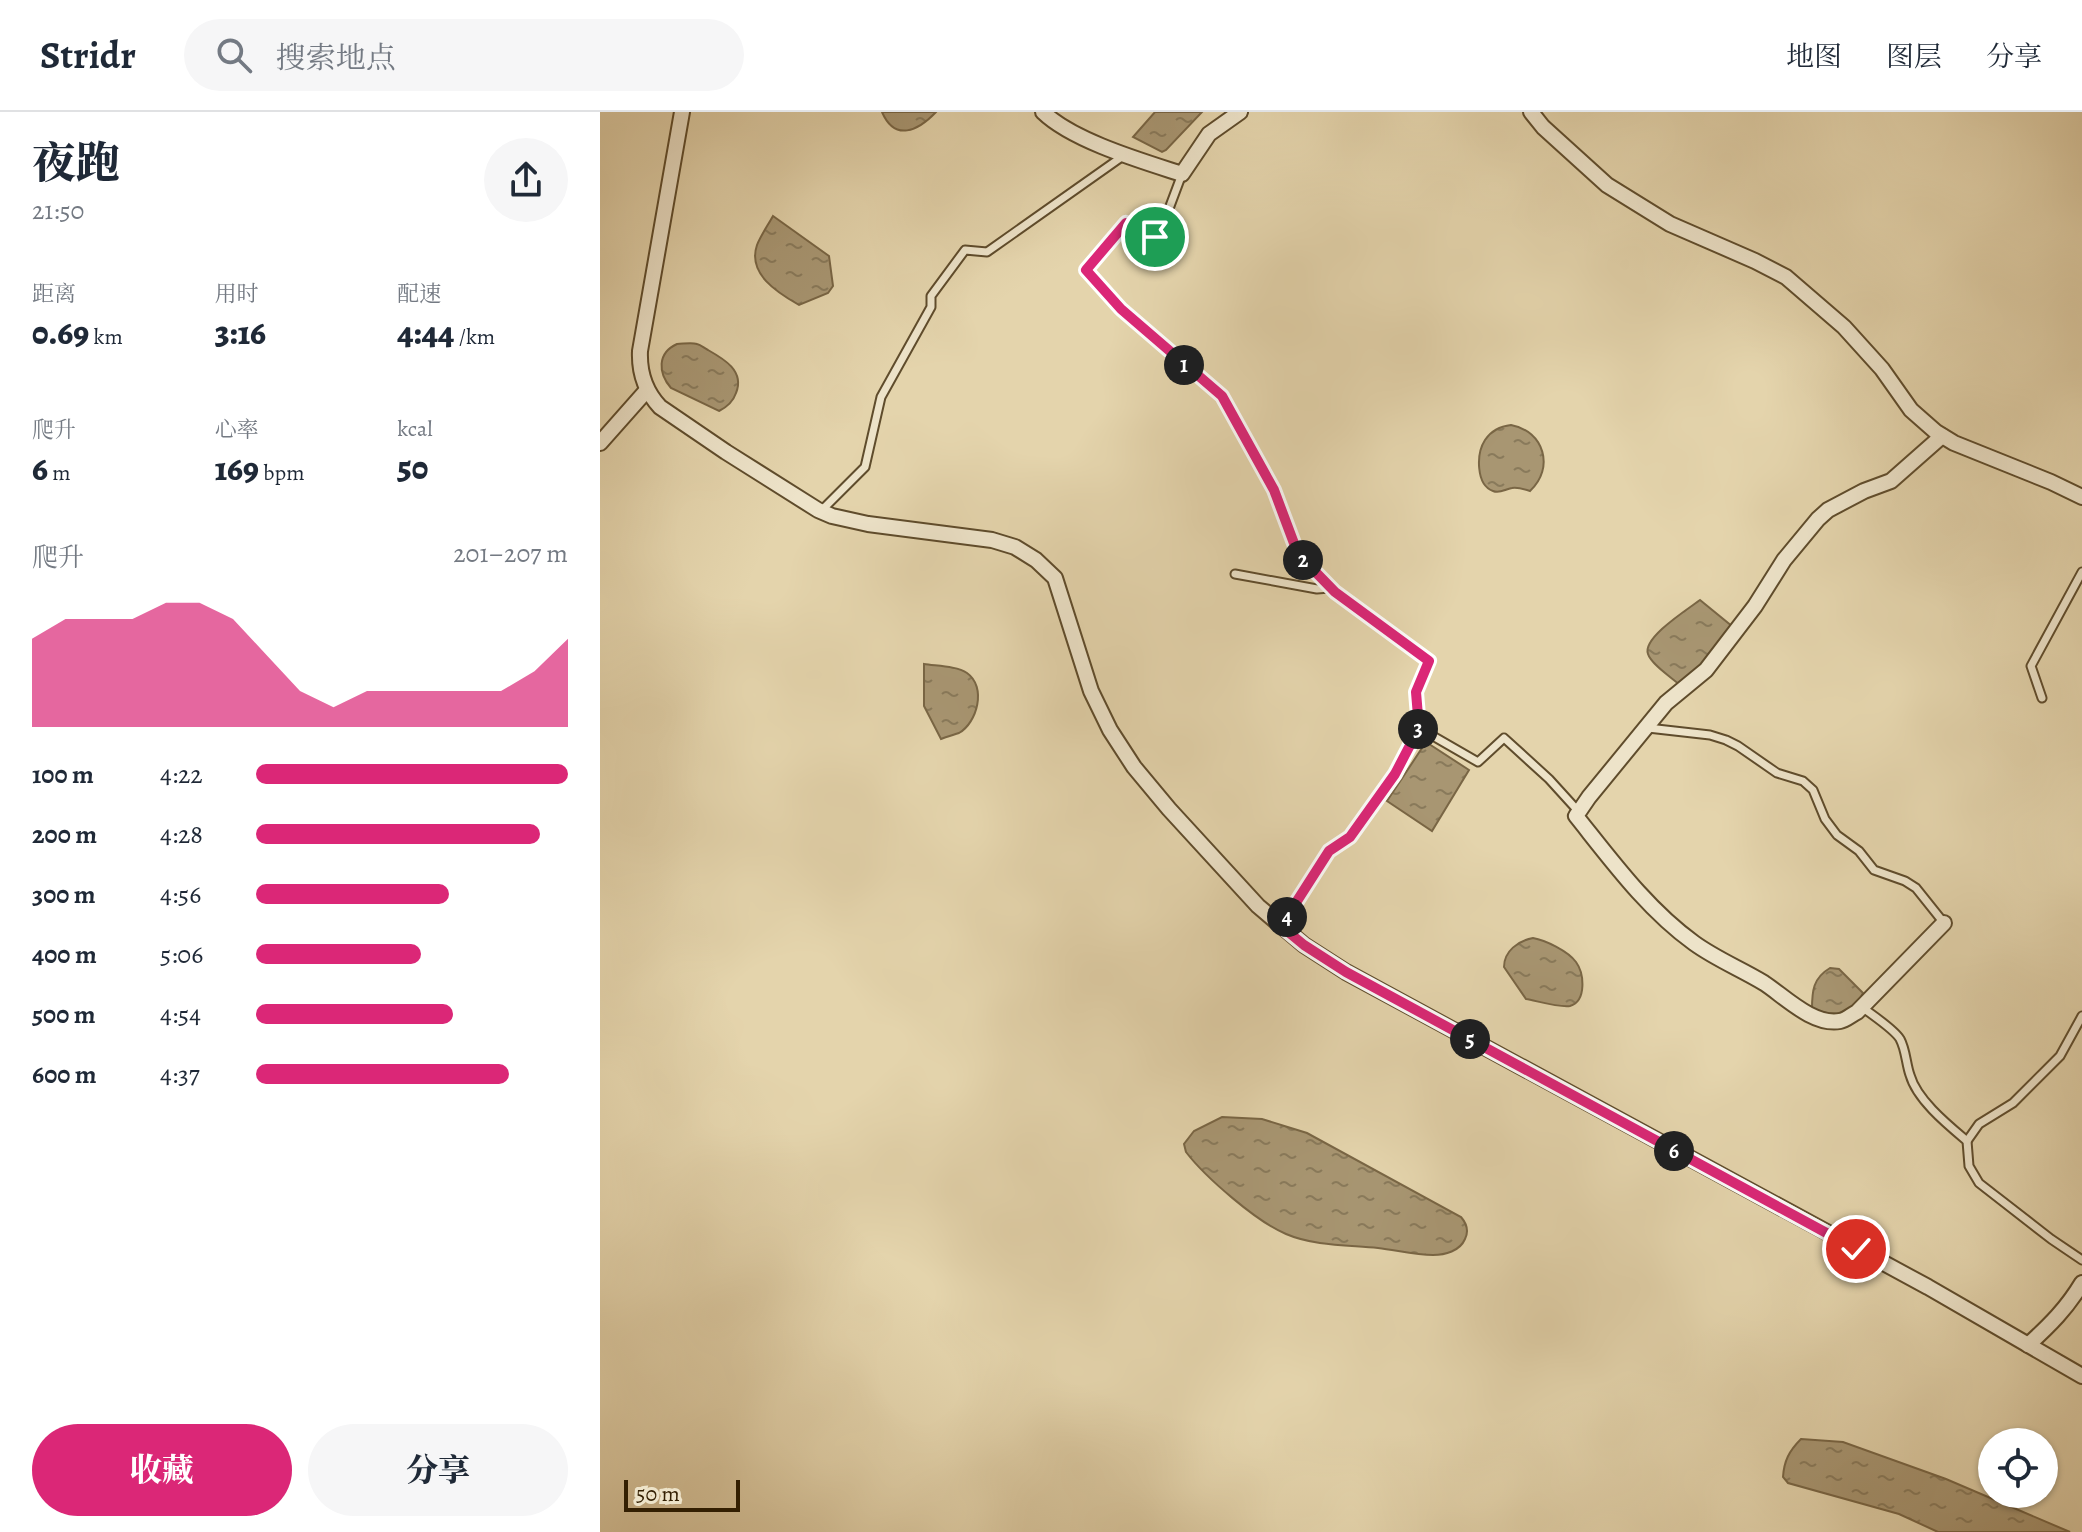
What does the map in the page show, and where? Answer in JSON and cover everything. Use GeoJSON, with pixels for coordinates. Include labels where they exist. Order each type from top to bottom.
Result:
{"type":"FeatureCollection","features":[{"type":"Feature","properties":{"kind":"street"},"geometry":{"type":"LineString","coordinates":[[682,112],[640,351],[647,390],[669,414],[803,503],[821,511],[850,521],[1004,543],[1025,553],[1055,578],[1091,691],[1121,749],[1169,809],[1258,906],[1314,952],[1928,1287],[2082,1376]]}},
{"type":"Feature","properties":{"kind":"street"},"geometry":{"type":"LineString","coordinates":[[1043,112],[1064,128],[1124,155],[1182,174],[1209,134],[1240,112]]}},
{"type":"Feature","properties":{"kind":"street"},"geometry":{"type":"LineString","coordinates":[[1531,112],[1543,127],[1607,185],[1670,224],[1786,277],[1844,327],[1882,369],[1911,410],[1942,436],[2082,497]]}},
{"type":"Feature","properties":{"kind":"street"},"geometry":{"type":"LineString","coordinates":[[600,443],[647,390]]}},
{"type":"Feature","properties":{"kind":"street"},"geometry":{"type":"LineString","coordinates":[[1942,436],[1891,481],[1864,491],[1828,510],[1818,519],[1784,560],[1755,606],[1706,670],[1666,703],[1576,816],[1627,881],[1677,929],[1729,965],[1812,1015],[1838,1021],[1857,1012],[1944,923]]}},
{"type":"Feature","properties":{"kind":"street"},"geometry":{"type":"LineString","coordinates":[[2028,1345],[2056,1320],[2082,1283]]}},
{"type":"Feature","properties":{"kind":"lane"},"geometry":{"type":"LineString","coordinates":[[821,511],[865,467],[881,397],[931,307],[931,296],[965,250],[987,252],[1124,155]]}},
{"type":"Feature","properties":{"kind":"lane"},"geometry":{"type":"LineString","coordinates":[[1182,174],[1155,237],[1126,223],[1086,270],[1121,309],[1222,396],[1274,490],[1298,554],[1330,588],[1429,661],[1416,692],[1419,728],[1395,774],[1350,837],[1329,851],[1281,926]]}},
{"type":"Feature","properties":{"kind":"lane"},"geometry":{"type":"LineString","coordinates":[[2042,698],[2031,666],[2082,572]]}},
{"type":"Feature","properties":{"kind":"lane"},"geometry":{"type":"LineString","coordinates":[[1235,574],[1317,589],[1330,588]]}},
{"type":"Feature","properties":{"kind":"lane"},"geometry":{"type":"LineString","coordinates":[[1646,727],[1726,740],[1777,773],[1803,781],[1813,790],[1832,831],[1859,851],[1874,870],[1916,888],[1944,923]]}},
{"type":"Feature","properties":{"kind":"lane"},"geometry":{"type":"LineString","coordinates":[[1419,728],[1478,762],[1504,738],[1549,779],[1579,812]]}},
{"type":"Feature","properties":{"kind":"lane"},"geometry":{"type":"LineString","coordinates":[[1862,1007],[1899,1038],[1907,1058],[1910,1078],[1944,1121],[1967,1141]]}},
{"type":"Feature","properties":{"kind":"lane"},"geometry":{"type":"LineString","coordinates":[[2082,1016],[2060,1056],[2013,1103],[1979,1124],[1967,1141],[1969,1166],[1979,1183],[2082,1260]]}},
{"type":"Feature","properties":{"kind":"water"},"geometry":{"type":"Polygon","coordinates":[[[882,112],[936,112],[914,128],[900,130],[887,121],[882,112]]]}},
{"type":"Feature","properties":{"kind":"water"},"geometry":{"type":"Polygon","coordinates":[[[1155,112],[1202,112],[1162,152],[1133,137],[1155,112]]]}},
{"type":"Feature","properties":{"kind":"water"},"geometry":{"type":"Polygon","coordinates":[[[773,216],[829,256],[833,286],[828,293],[799,305],[782,295],[760,274],[756,265],[757,245],[773,216]]]}},
{"type":"Feature","properties":{"kind":"water"},"geometry":{"type":"Polygon","coordinates":[[[677,344],[698,344],[731,367],[738,378],[738,385],[735,396],[727,406],[719,411],[671,388],[662,364],[666,353],[677,344]]]}},
{"type":"Feature","properties":{"kind":"water"},"geometry":{"type":"Polygon","coordinates":[[[1511,425],[1531,435],[1542,452],[1542,472],[1530,491],[1514,488],[1493,491],[1487,488],[1481,476],[1479,461],[1485,440],[1496,430],[1511,425]]]}},
{"type":"Feature","properties":{"kind":"water"},"geometry":{"type":"Polygon","coordinates":[[[1700,600],[1733,627],[1714,654],[1680,685],[1653,662],[1648,647],[1667,624],[1700,600]]]}},
{"type":"Feature","properties":{"kind":"water"},"geometry":{"type":"Polygon","coordinates":[[[924,664],[958,669],[973,679],[978,696],[975,713],[959,733],[941,739],[924,706],[924,664]]]}},
{"type":"Feature","properties":{"kind":"water"},"geometry":{"type":"Polygon","coordinates":[[[1426,742],[1469,770],[1432,831],[1387,801],[1426,742]]]}},
{"type":"Feature","properties":{"kind":"water"},"geometry":{"type":"Polygon","coordinates":[[[1533,938],[1556,947],[1576,962],[1582,986],[1579,999],[1570,1006],[1526,999],[1504,967],[1506,956],[1513,948],[1533,938]]]}},
{"type":"Feature","properties":{"kind":"water"},"geometry":{"type":"Polygon","coordinates":[[[1830,968],[1839,969],[1863,993],[1854,1006],[1841,1013],[1812,1009],[1815,986],[1820,976],[1830,968]]]}},
{"type":"Feature","properties":{"kind":"water"},"geometry":{"type":"Polygon","coordinates":[[[1222,1117],[1262,1119],[1307,1133],[1461,1217],[1467,1228],[1465,1239],[1452,1252],[1426,1255],[1319,1243],[1274,1228],[1232,1198],[1186,1152],[1184,1144],[1194,1131],[1222,1117]]]}},
{"type":"Feature","properties":{"kind":"water"},"geometry":{"type":"Polygon","coordinates":[[[1801,1439],[1843,1442],[1978,1493],[1978,1508],[2014,1508],[2070,1532],[1938,1532],[1899,1514],[1788,1483],[1783,1477],[1790,1452],[1801,1439]]]}},
{"type":"Feature","properties":{"kind":"route"},"geometry":{"type":"LineString","coordinates":[[1155,237],[1126,223],[1086,270],[1121,309],[1222,396],[1274,490],[1298,554],[1335,592],[1429,661],[1416,692],[1419,728],[1395,774],[1350,837],[1329,851],[1281,926],[1346,972],[1856,1249]]}}]}
